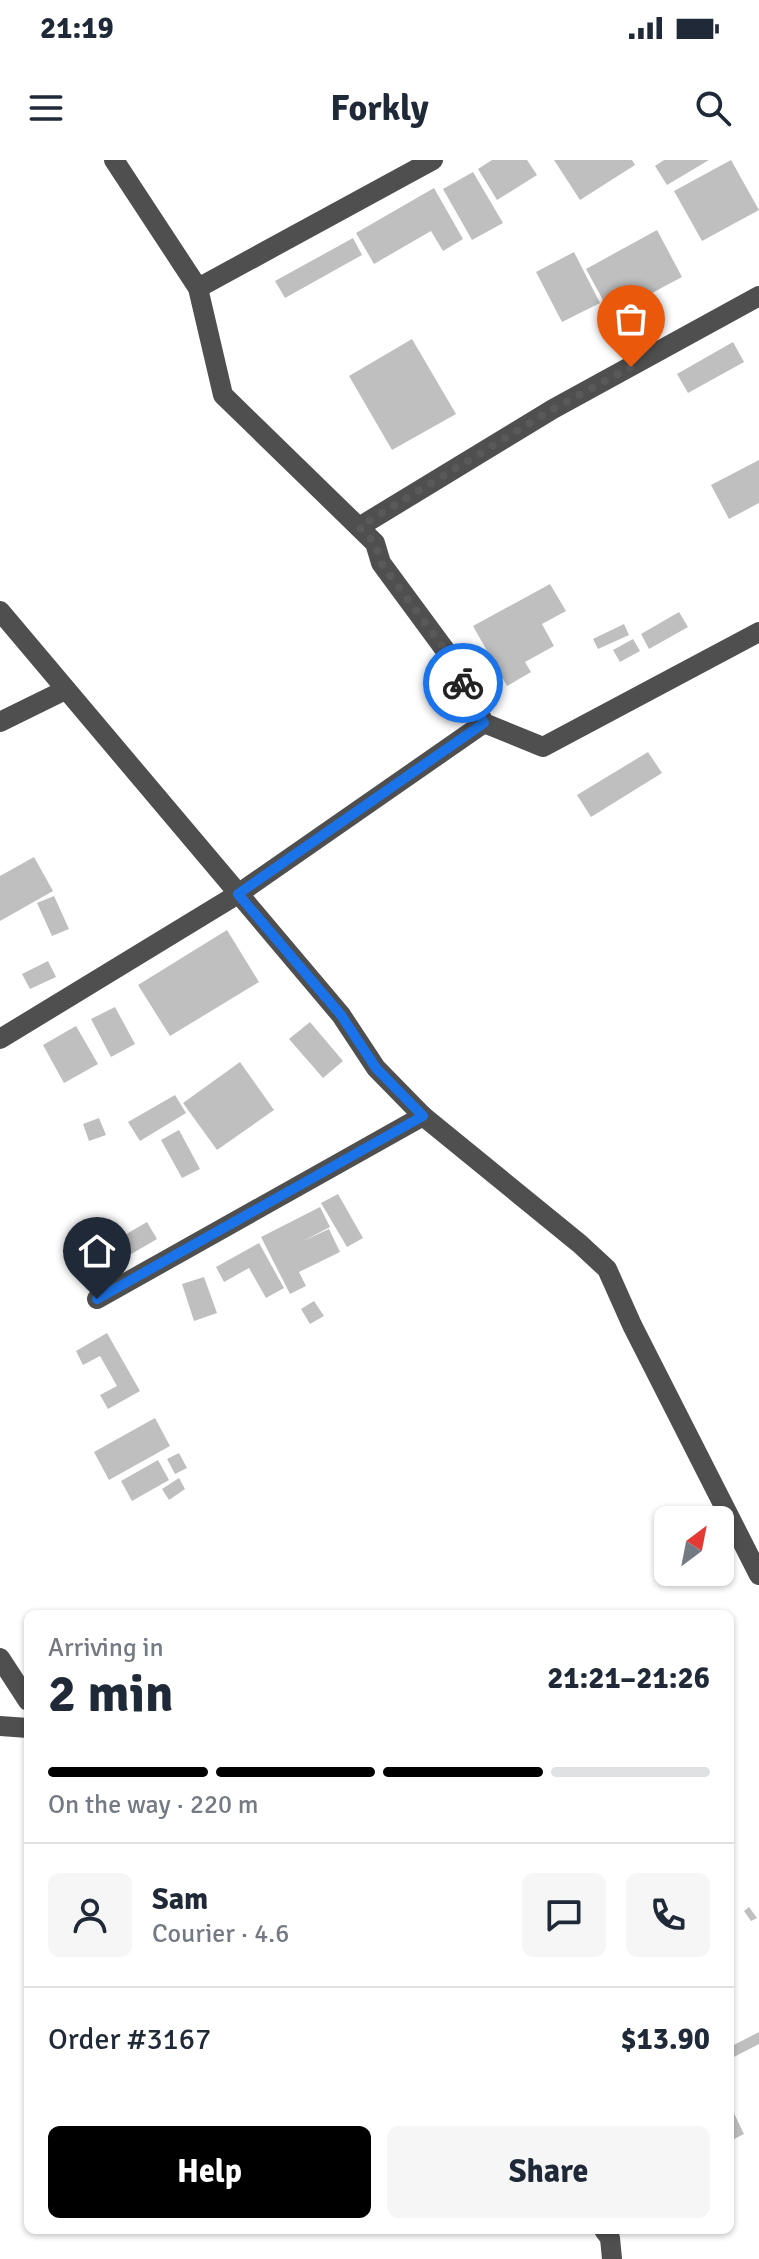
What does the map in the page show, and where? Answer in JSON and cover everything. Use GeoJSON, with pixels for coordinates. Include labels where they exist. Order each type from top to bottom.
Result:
{"type":"FeatureCollection","features":[{"type":"Feature","properties":{"kind":"street"},"geometry":{"type":"LineString","coordinates":[[114,160],[198,288],[223,395],[375,543],[381,563],[451,658],[484,723],[543,747],[759,632]]}},
{"type":"Feature","properties":{"kind":"street"},"geometry":{"type":"LineString","coordinates":[[198,288],[433,160]]}},
{"type":"Feature","properties":{"kind":"street"},"geometry":{"type":"LineString","coordinates":[[359,527],[553,409],[759,296]]}},
{"type":"Feature","properties":{"kind":"street"},"geometry":{"type":"LineString","coordinates":[[0,611],[341,1015],[376,1068],[423,1116],[607,1269],[632,1325],[759,1575]]}},
{"type":"Feature","properties":{"kind":"street"},"geometry":{"type":"LineString","coordinates":[[0,722],[65,690]]}},
{"type":"Feature","properties":{"kind":"street"},"geometry":{"type":"LineString","coordinates":[[0,1039],[238,894],[484,723]]}},
{"type":"Feature","properties":{"kind":"street"},"geometry":{"type":"LineString","coordinates":[[97,1299],[423,1116]]}},
{"type":"Feature","properties":{"kind":"street"},"geometry":{"type":"LineString","coordinates":[[0,1658],[24,1695]]}},
{"type":"Feature","properties":{"kind":"street"},"geometry":{"type":"LineString","coordinates":[[0,1726],[24,1728]]}},
{"type":"Feature","properties":{"kind":"street"},"geometry":{"type":"LineString","coordinates":[[607,2234],[612,2259]]}},
{"type":"Feature","properties":{"kind":"building"},"geometry":{"type":"Polygon","coordinates":[[[492,160],[527,160],[537,175],[497,200],[478,169],[492,160]]]}},
{"type":"Feature","properties":{"kind":"building"},"geometry":{"type":"Polygon","coordinates":[[[554,160],[632,160],[635,165],[580,200],[554,160]]]}},
{"type":"Feature","properties":{"kind":"building"},"geometry":{"type":"Polygon","coordinates":[[[664,160],[709,160],[667,185],[655,166],[664,160]]]}},
{"type":"Feature","properties":{"kind":"building"},"geometry":{"type":"Polygon","coordinates":[[[731,160],[759,210],[702,241],[674,191],[731,160]]]}},
{"type":"Feature","properties":{"kind":"building"},"geometry":{"type":"Polygon","coordinates":[[[473,172],[503,223],[472,240],[443,189],[473,172]]]}},
{"type":"Feature","properties":{"kind":"building"},"geometry":{"type":"Polygon","coordinates":[[[434,188],[463,239],[443,251],[431,231],[374,264],[356,233],[434,188]]]}},
{"type":"Feature","properties":{"kind":"building"},"geometry":{"type":"Polygon","coordinates":[[[657,230],[682,277],[622,309],[632,327],[621,333],[586,269],[657,230]]]}},
{"type":"Feature","properties":{"kind":"building"},"geometry":{"type":"Polygon","coordinates":[[[353,238],[362,255],[285,298],[275,281],[353,238]]]}},
{"type":"Feature","properties":{"kind":"building"},"geometry":{"type":"Polygon","coordinates":[[[574,252],[600,303],[562,322],[536,272],[574,252]]]}},
{"type":"Feature","properties":{"kind":"building"},"geometry":{"type":"Polygon","coordinates":[[[412,339],[456,414],[392,450],[349,376],[412,339]]]}},
{"type":"Feature","properties":{"kind":"building"},"geometry":{"type":"Polygon","coordinates":[[[733,342],[744,362],[688,393],[677,374],[733,342]]]}},
{"type":"Feature","properties":{"kind":"building"},"geometry":{"type":"Polygon","coordinates":[[[759,460],[759,503],[729,519],[711,485],[759,460]]]}},
{"type":"Feature","properties":{"kind":"building"},"geometry":{"type":"Polygon","coordinates":[[[550,584],[566,611],[542,624],[554,646],[525,662],[531,672],[507,686],[473,626],[550,584]]]}},
{"type":"Feature","properties":{"kind":"building"},"geometry":{"type":"Polygon","coordinates":[[[679,612],[688,627],[649,649],[641,634],[679,612]]]}},
{"type":"Feature","properties":{"kind":"building"},"geometry":{"type":"Polygon","coordinates":[[[624,624],[629,635],[598,649],[593,639],[624,624]]]}},
{"type":"Feature","properties":{"kind":"building"},"geometry":{"type":"Polygon","coordinates":[[[633,639],[640,651],[620,662],[613,650],[633,639]]]}},
{"type":"Feature","properties":{"kind":"building"},"geometry":{"type":"Polygon","coordinates":[[[648,752],[662,773],[591,817],[577,795],[648,752]]]}},
{"type":"Feature","properties":{"kind":"building"},"geometry":{"type":"Polygon","coordinates":[[[34,857],[53,891],[0,921],[0,876],[34,857]]]}},
{"type":"Feature","properties":{"kind":"building"},"geometry":{"type":"Polygon","coordinates":[[[54,896],[69,929],[52,936],[37,903],[54,896]]]}},
{"type":"Feature","properties":{"kind":"building"},"geometry":{"type":"Polygon","coordinates":[[[227,930],[259,982],[170,1036],[138,985],[227,930]]]}},
{"type":"Feature","properties":{"kind":"building"},"geometry":{"type":"Polygon","coordinates":[[[48,961],[56,977],[30,989],[22,974],[48,961]]]}},
{"type":"Feature","properties":{"kind":"building"},"geometry":{"type":"Polygon","coordinates":[[[115,1007],[135,1044],[111,1057],[91,1019],[115,1007]]]}},
{"type":"Feature","properties":{"kind":"building"},"geometry":{"type":"Polygon","coordinates":[[[310,1022],[343,1061],[323,1078],[289,1039],[310,1022]]]}},
{"type":"Feature","properties":{"kind":"building"},"geometry":{"type":"Polygon","coordinates":[[[76,1026],[98,1064],[64,1083],[43,1045],[76,1026]]]}},
{"type":"Feature","properties":{"kind":"building"},"geometry":{"type":"Polygon","coordinates":[[[240,1062],[274,1110],[217,1150],[183,1103],[240,1062]]]}},
{"type":"Feature","properties":{"kind":"building"},"geometry":{"type":"Polygon","coordinates":[[[175,1095],[186,1113],[140,1141],[128,1122],[175,1095]]]}},
{"type":"Feature","properties":{"kind":"building"},"geometry":{"type":"Polygon","coordinates":[[[99,1118],[106,1135],[89,1141],[83,1124],[99,1118]]]}},
{"type":"Feature","properties":{"kind":"building"},"geometry":{"type":"Polygon","coordinates":[[[179,1130],[200,1169],[182,1178],[161,1140],[179,1130]]]}},
{"type":"Feature","properties":{"kind":"building"},"geometry":{"type":"Polygon","coordinates":[[[338,1194],[363,1238],[347,1247],[321,1203],[338,1194]]]}},
{"type":"Feature","properties":{"kind":"building"},"geometry":{"type":"Polygon","coordinates":[[[320,1207],[330,1227],[303,1241],[329,1229],[340,1252],[299,1272],[306,1286],[290,1294],[261,1237],[320,1207]]]}},
{"type":"Feature","properties":{"kind":"building"},"geometry":{"type":"Polygon","coordinates":[[[147,1222],[157,1239],[90,1278],[80,1261],[147,1222]]]}},
{"type":"Feature","properties":{"kind":"building"},"geometry":{"type":"Polygon","coordinates":[[[259,1243],[284,1288],[266,1298],[249,1268],[224,1282],[216,1267],[259,1243]]]}},
{"type":"Feature","properties":{"kind":"building"},"geometry":{"type":"Polygon","coordinates":[[[204,1277],[217,1313],[194,1321],[182,1284],[204,1277]]]}},
{"type":"Feature","properties":{"kind":"building"},"geometry":{"type":"Polygon","coordinates":[[[314,1301],[324,1316],[310,1324],[301,1309],[314,1301]]]}},
{"type":"Feature","properties":{"kind":"building"},"geometry":{"type":"Polygon","coordinates":[[[107,1333],[140,1391],[108,1409],[100,1395],[117,1386],[100,1356],[83,1365],[76,1351],[107,1333]]]}},
{"type":"Feature","properties":{"kind":"building"},"geometry":{"type":"Polygon","coordinates":[[[155,1418],[170,1446],[109,1480],[94,1452],[155,1418]]]}},
{"type":"Feature","properties":{"kind":"building"},"geometry":{"type":"Polygon","coordinates":[[[179,1453],[187,1468],[175,1474],[167,1459],[179,1453]]]}},
{"type":"Feature","properties":{"kind":"building"},"geometry":{"type":"Polygon","coordinates":[[[158,1460],[169,1480],[132,1501],[121,1481],[158,1460]]]}},
{"type":"Feature","properties":{"kind":"building"},"geometry":{"type":"Polygon","coordinates":[[[179,1478],[185,1489],[169,1500],[162,1489],[179,1478]]]}},
{"type":"Feature","properties":{"kind":"building"},"geometry":{"type":"Polygon","coordinates":[[[749,1907],[757,1918],[751,1921],[744,1911],[749,1907]]]}},
{"type":"Feature","properties":{"kind":"building"},"geometry":{"type":"Polygon","coordinates":[[[759,2032],[759,2044],[734,2057],[734,2045],[759,2032]]]}},
{"type":"Feature","properties":{"kind":"building"},"geometry":{"type":"Polygon","coordinates":[[[734,2113],[744,2134],[734,2139],[734,2113]]]}},
{"type":"Feature","properties":{"kind":"way so far"},"geometry":{"type":"LineString","coordinates":[[463,683],[451,658],[381,563],[375,543],[359,527],[553,409],[631,367]]}},
{"type":"Feature","properties":{"kind":"route"},"geometry":{"type":"LineString","coordinates":[[97,1299],[423,1116],[376,1068],[341,1015],[238,894],[484,723],[463,683]]}}]}
